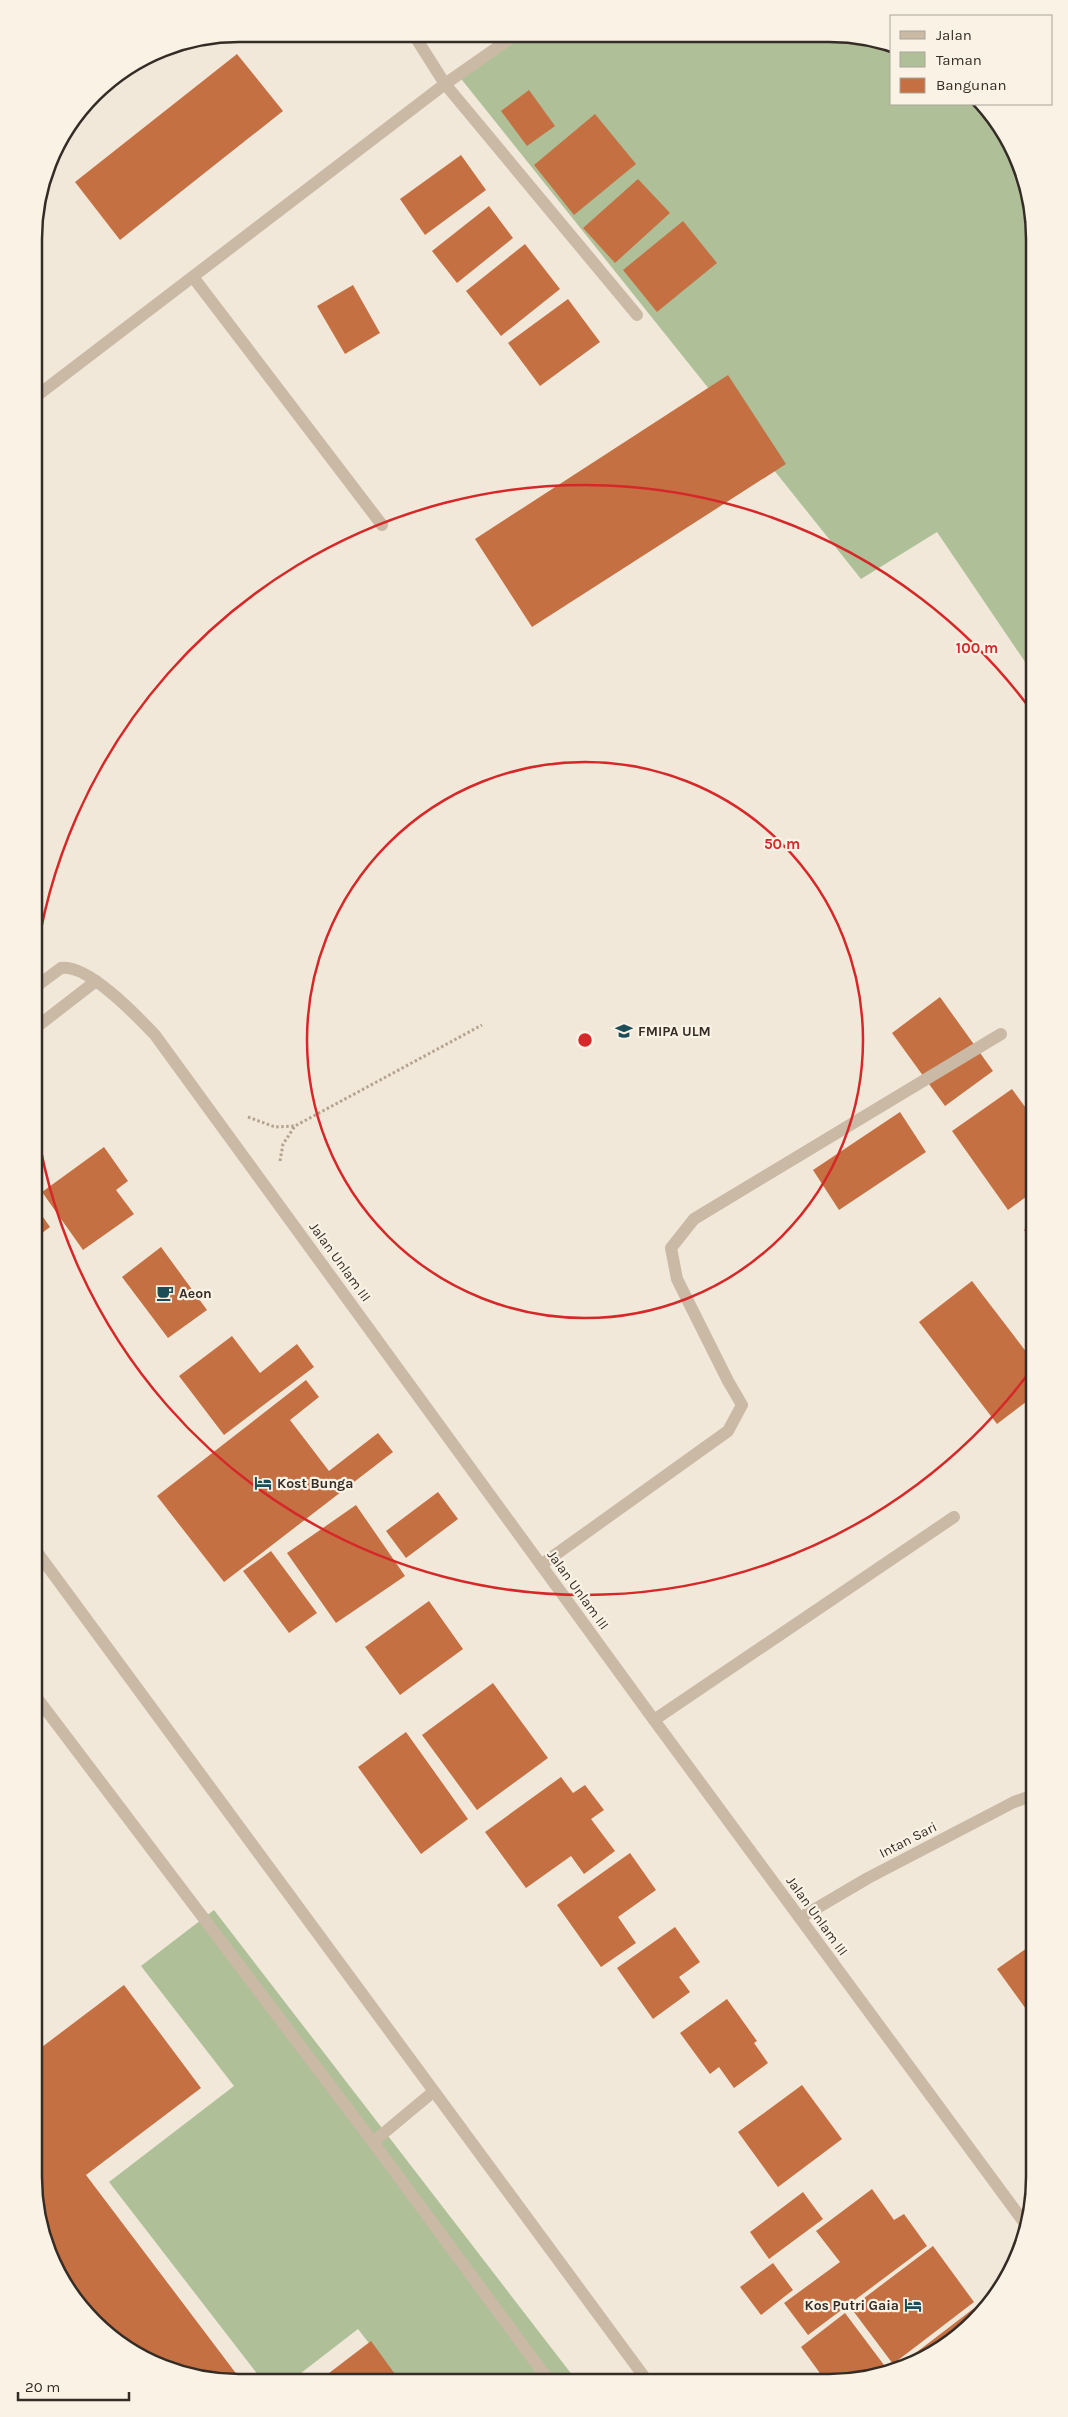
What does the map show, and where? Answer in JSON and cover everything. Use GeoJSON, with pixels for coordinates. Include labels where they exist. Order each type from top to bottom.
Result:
{"type":"FeatureCollection","features":[{"type":"Feature","properties":{"kind":"street"},"geometry":{"type":"LineString","coordinates":[[419,42],[446,84],[637,315]]}},
{"type":"Feature","properties":{"kind":"street"},"geometry":{"type":"LineString","coordinates":[[42,392],[446,84],[506,42]]}},
{"type":"Feature","properties":{"kind":"street"},"geometry":{"type":"LineString","coordinates":[[193,277],[382,525]]}},
{"type":"Feature","properties":{"kind":"street","name":"Jalan Unlam III"},"geometry":{"type":"LineString","coordinates":[[42,982],[61,968],[67,967],[96,981],[117,997],[155,1035],[654,1720],[1021,2219]]}},
{"type":"Feature","properties":{"kind":"street"},"geometry":{"type":"LineString","coordinates":[[42,1023],[96,981]]}},
{"type":"Feature","properties":{"kind":"street"},"geometry":{"type":"LineString","coordinates":[[541,1565],[728,1431],[742,1404],[728,1381],[677,1279],[671,1248],[694,1219],[1001,1034]]}},
{"type":"Feature","properties":{"kind":"street"},"geometry":{"type":"LineString","coordinates":[[654,1720],[954,1517]]}},
{"type":"Feature","properties":{"kind":"street"},"geometry":{"type":"LineString","coordinates":[[42,1559],[642,2374]]}},
{"type":"Feature","properties":{"kind":"street"},"geometry":{"type":"LineString","coordinates":[[42,1705],[373,2142],[544,2374]]}},
{"type":"Feature","properties":{"kind":"street","name":"Intan Sari"},"geometry":{"type":"LineString","coordinates":[[800,1918],[877,1873],[1014,1802],[1026,1798]]}},
{"type":"Feature","properties":{"kind":"street"},"geometry":{"type":"LineString","coordinates":[[373,2142],[433,2092]]}},
{"type":"Feature","properties":{"kind":"path"},"geometry":{"type":"LineString","coordinates":[[282,1171],[280,1161],[283,1144],[296,1126],[482,1025]]}},
{"type":"Feature","properties":{"kind":"green space"},"geometry":{"type":"Polygon","coordinates":[[[502,42],[829,42],[867,46],[890,52],[890,105],[973,105],[977,109],[999,141],[1011,164],[1019,188],[1024,213],[1026,239],[1026,663],[937,532],[861,579],[458,75],[502,42]]]}},
{"type":"Feature","properties":{"kind":"green space"},"geometry":{"type":"Polygon","coordinates":[[[214,1910],[571,2374],[393,2374],[358,2329],[300,2374],[257,2374],[109,2182],[234,2086],[141,1966],[214,1910]]]}},
{"type":"Feature","properties":{"kind":"building"},"geometry":{"type":"Polygon","coordinates":[[[237,54],[283,111],[120,240],[75,182],[237,54]]]}},
{"type":"Feature","properties":{"kind":"building"},"geometry":{"type":"Polygon","coordinates":[[[529,90],[555,126],[527,146],[501,111],[529,90]]]}},
{"type":"Feature","properties":{"kind":"building"},"geometry":{"type":"Polygon","coordinates":[[[595,114],[636,164],[574,215],[534,165],[595,114]]]}},
{"type":"Feature","properties":{"kind":"building"},"geometry":{"type":"Polygon","coordinates":[[[461,155],[486,190],[425,235],[400,199],[461,155]]]}},
{"type":"Feature","properties":{"kind":"building"},"geometry":{"type":"Polygon","coordinates":[[[638,179],[670,213],[615,263],[583,228],[638,179]]]}},
{"type":"Feature","properties":{"kind":"building"},"geometry":{"type":"Polygon","coordinates":[[[489,206],[513,238],[457,283],[432,251],[489,206]]]}},
{"type":"Feature","properties":{"kind":"building"},"geometry":{"type":"Polygon","coordinates":[[[683,221],[717,263],[657,312],[623,270],[683,221]]]}},
{"type":"Feature","properties":{"kind":"building"},"geometry":{"type":"Polygon","coordinates":[[[525,244],[560,289],[501,336],[466,291],[525,244]]]}},
{"type":"Feature","properties":{"kind":"building"},"geometry":{"type":"Polygon","coordinates":[[[353,285],[380,333],[345,354],[317,306],[353,285]]]}},
{"type":"Feature","properties":{"kind":"building"},"geometry":{"type":"Polygon","coordinates":[[[568,299],[600,342],[540,386],[508,343],[568,299]]]}},
{"type":"Feature","properties":{"kind":"building"},"geometry":{"type":"Polygon","coordinates":[[[728,375],[786,464],[532,627],[475,539],[728,375]]]}},
{"type":"Feature","properties":{"kind":"building"},"geometry":{"type":"Polygon","coordinates":[[[940,997],[993,1071],[945,1106],[892,1033],[940,997]]]}},
{"type":"Feature","properties":{"kind":"building"},"geometry":{"type":"Polygon","coordinates":[[[1012,1089],[1026,1108],[1026,1197],[1008,1210],[952,1131],[1012,1089]]]}},
{"type":"Feature","properties":{"kind":"building"},"geometry":{"type":"Polygon","coordinates":[[[900,1112],[926,1152],[839,1210],[813,1170],[900,1112]]]}},
{"type":"Feature","properties":{"kind":"building"},"geometry":{"type":"Polygon","coordinates":[[[104,1147],[128,1181],[116,1190],[134,1214],[83,1250],[42,1192],[104,1147]]]}},
{"type":"Feature","properties":{"kind":"building"},"geometry":{"type":"Polygon","coordinates":[[[42,1216],[50,1227],[42,1233],[42,1216]]]}},
{"type":"Feature","properties":{"kind":"building","name":"Aeon"},"geometry":{"type":"Polygon","coordinates":[[[161,1247],[207,1310],[168,1338],[122,1277],[161,1247]]]}},
{"type":"Feature","properties":{"kind":"building"},"geometry":{"type":"Polygon","coordinates":[[[972,1281],[1026,1352],[1026,1402],[997,1424],[919,1322],[972,1281]]]}},
{"type":"Feature","properties":{"kind":"building"},"geometry":{"type":"Polygon","coordinates":[[[232,1336],[260,1373],[297,1344],[314,1367],[224,1435],[179,1376],[232,1336]]]}},
{"type":"Feature","properties":{"kind":"building","name":"Kost Bunga"},"geometry":{"type":"Polygon","coordinates":[[[306,1380],[319,1397],[290,1420],[329,1471],[378,1433],[393,1452],[224,1582],[157,1496],[306,1380]]]}},
{"type":"Feature","properties":{"kind":"building"},"geometry":{"type":"Polygon","coordinates":[[[438,1492],[458,1519],[406,1558],[386,1531],[438,1492]]]}},
{"type":"Feature","properties":{"kind":"building"},"geometry":{"type":"Polygon","coordinates":[[[356,1505],[405,1576],[336,1623],[287,1553],[356,1505]]]}},
{"type":"Feature","properties":{"kind":"building"},"geometry":{"type":"Polygon","coordinates":[[[271,1551],[317,1613],[289,1633],[243,1571],[271,1551]]]}},
{"type":"Feature","properties":{"kind":"building"},"geometry":{"type":"Polygon","coordinates":[[[429,1601],[463,1649],[400,1695],[365,1647],[429,1601]]]}},
{"type":"Feature","properties":{"kind":"building"},"geometry":{"type":"Polygon","coordinates":[[[493,1683],[548,1758],[477,1810],[422,1735],[493,1683]]]}},
{"type":"Feature","properties":{"kind":"building"},"geometry":{"type":"Polygon","coordinates":[[[406,1732],[468,1819],[421,1854],[358,1767],[406,1732]]]}},
{"type":"Feature","properties":{"kind":"building"},"geometry":{"type":"Polygon","coordinates":[[[561,1777],[573,1793],[585,1785],[604,1810],[591,1819],[615,1851],[584,1874],[571,1856],[526,1888],[485,1832],[561,1777]]]}},
{"type":"Feature","properties":{"kind":"building"},"geometry":{"type":"Polygon","coordinates":[[[630,1853],[656,1890],[618,1917],[636,1943],[601,1967],[557,1905],[630,1853]]]}},
{"type":"Feature","properties":{"kind":"building"},"geometry":{"type":"Polygon","coordinates":[[[675,1927],[700,1962],[679,1977],[690,1992],[653,2019],[617,1968],[675,1927]]]}},
{"type":"Feature","properties":{"kind":"building"},"geometry":{"type":"Polygon","coordinates":[[[1026,1949],[1026,2009],[997,1969],[1026,1949]]]}},
{"type":"Feature","properties":{"kind":"building"},"geometry":{"type":"Polygon","coordinates":[[[124,1985],[201,2088],[86,2175],[236,2374],[213,2373],[188,2368],[164,2360],[141,2348],[109,2326],[91,2308],[69,2276],[57,2253],[49,2229],[44,2204],[42,2178],[42,2047],[124,1985]]]}},
{"type":"Feature","properties":{"kind":"building"},"geometry":{"type":"Polygon","coordinates":[[[727,1999],[757,2041],[754,2043],[768,2063],[734,2088],[719,2067],[710,2074],[680,2033],[727,1999]]]}},
{"type":"Feature","properties":{"kind":"building"},"geometry":{"type":"Polygon","coordinates":[[[802,2085],[842,2139],[778,2187],[738,2132],[802,2085]]]}},
{"type":"Feature","properties":{"kind":"building"},"geometry":{"type":"Polygon","coordinates":[[[872,2189],[894,2220],[904,2214],[927,2246],[808,2335],[784,2303],[840,2262],[816,2231],[872,2189]]]}},
{"type":"Feature","properties":{"kind":"building"},"geometry":{"type":"Polygon","coordinates":[[[803,2192],[823,2219],[769,2259],[750,2232],[803,2192]]]}},
{"type":"Feature","properties":{"kind":"building","name":"Kos Putri Gaia"},"geometry":{"type":"Polygon","coordinates":[[[933,2246],[974,2302],[893,2364],[851,2308],[933,2246]]]}},
{"type":"Feature","properties":{"kind":"building"},"geometry":{"type":"Polygon","coordinates":[[[773,2263],[793,2290],[761,2315],[740,2287],[773,2263]]]}},
{"type":"Feature","properties":{"kind":"building"},"geometry":{"type":"Polygon","coordinates":[[[977,2306],[978,2307],[949,2334],[911,2357],[977,2306]]]}},
{"type":"Feature","properties":{"kind":"building"},"geometry":{"type":"Polygon","coordinates":[[[845,2313],[885,2366],[855,2373],[820,2374],[801,2347],[845,2313]]]}},
{"type":"Feature","properties":{"kind":"building"},"geometry":{"type":"Polygon","coordinates":[[[371,2341],[395,2374],[328,2374],[371,2341]]]}},
{"type":"Feature","properties":{"kind":"place","name":"FMIPA ULM"},"geometry":{"type":"Point","coordinates":[624,1031]}},
{"type":"Feature","properties":{"kind":"place","name":"Aeon"},"geometry":{"type":"Point","coordinates":[165,1293]}},
{"type":"Feature","properties":{"kind":"place","name":"Kost Bunga"},"geometry":{"type":"Point","coordinates":[263,1483]}},
{"type":"Feature","properties":{"kind":"place","name":"Kos Putri Gaia"},"geometry":{"type":"Point","coordinates":[913,2305]}}]}
